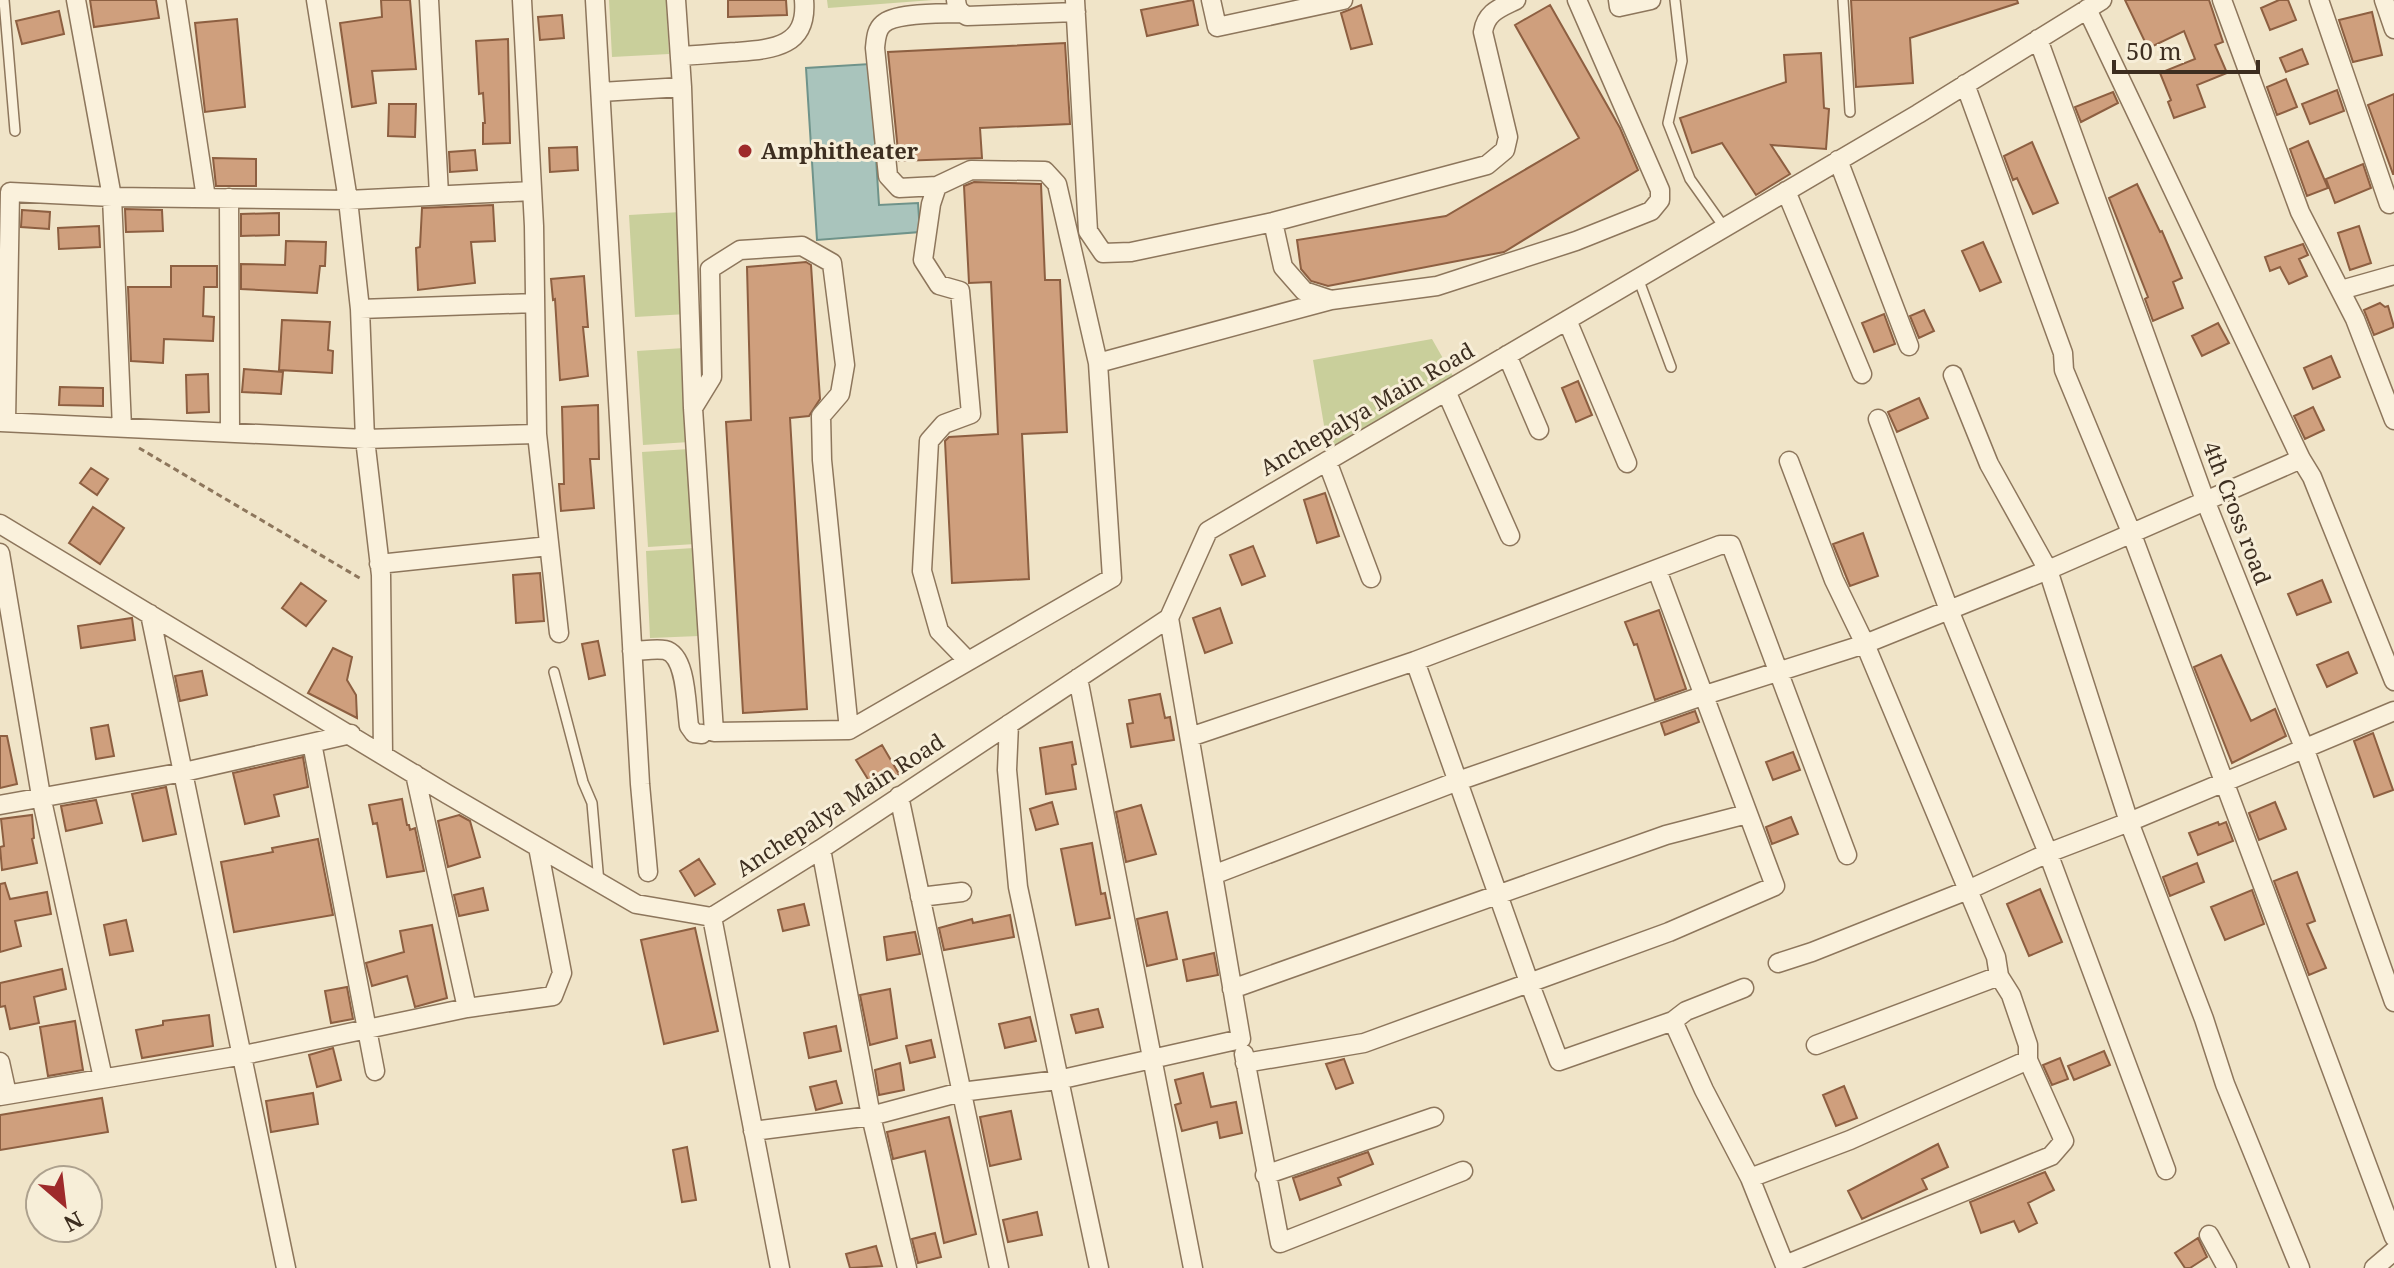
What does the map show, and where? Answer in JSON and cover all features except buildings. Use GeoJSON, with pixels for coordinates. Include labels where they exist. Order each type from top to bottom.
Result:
{"type":"FeatureCollection","features":[{"type":"Feature","properties":{"kind":"street"},"geometry":{"type":"LineString","coordinates":[[76,0],[112,197],[125,435]]}},
{"type":"Feature","properties":{"kind":"street"},"geometry":{"type":"LineString","coordinates":[[176,0],[206,198]]}},
{"type":"Feature","properties":{"kind":"street"},"geometry":{"type":"LineString","coordinates":[[316,0],[348,200],[360,309],[365,439],[379,564],[383,754]]}},
{"type":"Feature","properties":{"kind":"street"},"geometry":{"type":"LineString","coordinates":[[429,0],[439,195]]}},
{"type":"Feature","properties":{"kind":"street"},"geometry":{"type":"LineString","coordinates":[[522,0],[532,191],[537,434],[559,633]]}},
{"type":"Feature","properties":{"kind":"street"},"geometry":{"type":"LineString","coordinates":[[595,0],[640,784],[648,872]]}},
{"type":"Feature","properties":{"kind":"street"},"geometry":{"type":"LineString","coordinates":[[676,0],[693,408],[714,732],[849,730],[1112,578],[1098,363],[1057,184],[1045,171],[971,170],[937,186],[899,188],[888,176],[875,48],[876,33],[883,24],[894,18],[958,7],[967,16],[1038,6],[1076,6],[1088,231],[1103,253],[1131,252],[1273,222],[1487,165],[1505,150],[1508,137],[1483,32],[1489,15],[1516,0]]}},
{"type":"Feature","properties":{"kind":"street"},"geometry":{"type":"LineString","coordinates":[[680,56],[777,48],[794,36],[805,17],[804,0]]}},
{"type":"Feature","properties":{"kind":"street"},"geometry":{"type":"LineString","coordinates":[[1211,0],[1217,27],[1343,0]]}},
{"type":"Feature","properties":{"kind":"street"},"geometry":{"type":"LineString","coordinates":[[1098,363],[1331,300],[1437,286],[1576,241],[1651,211],[1660,200],[1660,190],[1577,0]]}},
{"type":"Feature","properties":{"kind":"street"},"geometry":{"type":"LineString","coordinates":[[1586,20],[1618,3],[1651,0]]}},
{"type":"Feature","properties":{"kind":"street"},"geometry":{"type":"LineString","coordinates":[[2222,0],[2300,212],[2341,290],[2390,396],[2394,420]]}},
{"type":"Feature","properties":{"kind":"street"},"geometry":{"type":"LineString","coordinates":[[2319,0],[2389,204]]}},
{"type":"Feature","properties":{"kind":"street"},"geometry":{"type":"LineString","coordinates":[[2384,0],[2394,29]]}},
{"type":"Feature","properties":{"kind":"street"},"geometry":{"type":"LineString","coordinates":[[2094,5],[2301,459],[2312,477],[2394,681]]}},
{"type":"Feature","properties":{"kind":"street","name":"Anchepalya Main Road"},"geometry":{"type":"LineString","coordinates":[[712,917],[821,849],[1169,618],[1208,531],[1786,191],[2094,5]]}},
{"type":"Feature","properties":{"kind":"street","name":"4th Cross road"},"geometry":{"type":"LineString","coordinates":[[2038,39],[2205,500],[2305,750],[2394,1002]]}},
{"type":"Feature","properties":{"kind":"street"},"geometry":{"type":"LineString","coordinates":[[1965,84],[2063,353],[2064,370],[2131,532],[2394,1237]]}},
{"type":"Feature","properties":{"kind":"street"},"geometry":{"type":"LineString","coordinates":[[601,92],[682,87]]}},
{"type":"Feature","properties":{"kind":"street"},"geometry":{"type":"LineString","coordinates":[[1838,160],[1909,346]]}},
{"type":"Feature","properties":{"kind":"street"},"geometry":{"type":"LineString","coordinates":[[937,186],[931,204],[923,260],[939,285],[960,291],[971,414],[944,424],[929,441],[922,571],[939,631],[968,661]]}},
{"type":"Feature","properties":{"kind":"street"},"geometry":{"type":"LineString","coordinates":[[532,191],[348,200],[112,197],[10,192],[5,233],[3,422],[125,435],[230,432],[365,439],[537,434]]}},
{"type":"Feature","properties":{"kind":"street"},"geometry":{"type":"LineString","coordinates":[[1786,191],[1862,374]]}},
{"type":"Feature","properties":{"kind":"street"},"geometry":{"type":"LineString","coordinates":[[229,198],[230,432]]}},
{"type":"Feature","properties":{"kind":"street"},"geometry":{"type":"LineString","coordinates":[[1273,222],[1283,267],[1304,291],[1331,300]]}},
{"type":"Feature","properties":{"kind":"street"},"geometry":{"type":"LineString","coordinates":[[693,408],[712,377],[710,269],[740,250],[802,246],[832,263],[845,365],[840,394],[821,416],[822,460],[849,730]]}},
{"type":"Feature","properties":{"kind":"street"},"geometry":{"type":"LineString","coordinates":[[2341,290],[2394,275]]}},
{"type":"Feature","properties":{"kind":"street"},"geometry":{"type":"LineString","coordinates":[[360,309],[535,303]]}},
{"type":"Feature","properties":{"kind":"street"},"geometry":{"type":"LineString","coordinates":[[1567,320],[1627,463]]}},
{"type":"Feature","properties":{"kind":"street"},"geometry":{"type":"LineString","coordinates":[[1507,355],[1539,430]]}},
{"type":"Feature","properties":{"kind":"street"},"geometry":{"type":"LineString","coordinates":[[1953,375],[1989,464],[2048,570],[2129,822],[2204,1019],[2225,1084],[2300,1268]]}},
{"type":"Feature","properties":{"kind":"street"},"geometry":{"type":"LineString","coordinates":[[1446,391],[1510,536]]}},
{"type":"Feature","properties":{"kind":"street"},"geometry":{"type":"LineString","coordinates":[[1878,419],[1949,610],[2048,853],[2166,1170]]}},
{"type":"Feature","properties":{"kind":"street"},"geometry":{"type":"LineString","coordinates":[[1213,875],[1458,781],[1705,695],[1865,644],[2048,570],[2301,459]]}},
{"type":"Feature","properties":{"kind":"street"},"geometry":{"type":"LineString","coordinates":[[1327,461],[1371,578]]}},
{"type":"Feature","properties":{"kind":"street"},"geometry":{"type":"LineString","coordinates":[[1673,1021],[1704,1090],[1750,1178],[1786,1266],[2051,1156],[2064,1141],[2028,1060],[2028,1045],[2011,995],[1999,976],[1996,957],[1865,644],[1834,580],[1789,461]]}},
{"type":"Feature","properties":{"kind":"street"},"geometry":{"type":"LineString","coordinates":[[0,524],[636,904],[712,917],[780,1268]]}},
{"type":"Feature","properties":{"kind":"street"},"geometry":{"type":"LineString","coordinates":[[1190,737],[1415,661],[1720,545],[1731,545],[1847,855]]}},
{"type":"Feature","properties":{"kind":"street"},"geometry":{"type":"LineString","coordinates":[[379,564],[549,546]]}},
{"type":"Feature","properties":{"kind":"street"},"geometry":{"type":"LineString","coordinates":[[0,553],[41,796],[103,1078]]}},
{"type":"Feature","properties":{"kind":"street"},"geometry":{"type":"LineString","coordinates":[[1245,1063],[1364,1043],[1669,932],[1775,886],[1657,570]]}},
{"type":"Feature","properties":{"kind":"street"},"geometry":{"type":"LineString","coordinates":[[150,614],[286,1268]]}},
{"type":"Feature","properties":{"kind":"street"},"geometry":{"type":"LineString","coordinates":[[1169,618],[1245,1063],[1280,1243],[1463,1171]]}},
{"type":"Feature","properties":{"kind":"street"},"geometry":{"type":"LineString","coordinates":[[632,651],[662,649],[676,656],[681,666],[689,726],[694,733],[702,734]]}},
{"type":"Feature","properties":{"kind":"street"},"geometry":{"type":"LineString","coordinates":[[1415,661],[1559,1061],[1673,1021],[1686,1011],[1744,988]]}},
{"type":"Feature","properties":{"kind":"street"},"geometry":{"type":"LineString","coordinates":[[1078,678],[1193,1268]]}},
{"type":"Feature","properties":{"kind":"street"},"geometry":{"type":"LineString","coordinates":[[1778,963],[1968,890],[2048,853],[2394,711]]}},
{"type":"Feature","properties":{"kind":"street"},"geometry":{"type":"LineString","coordinates":[[1009,724],[1007,770],[1018,887],[1099,1268]]}},
{"type":"Feature","properties":{"kind":"street"},"geometry":{"type":"LineString","coordinates":[[0,805],[184,772],[351,734]]}},
{"type":"Feature","properties":{"kind":"street"},"geometry":{"type":"LineString","coordinates":[[312,743],[375,1071]]}},
{"type":"Feature","properties":{"kind":"street"},"geometry":{"type":"LineString","coordinates":[[415,774],[467,1008]]}},
{"type":"Feature","properties":{"kind":"street"},"geometry":{"type":"LineString","coordinates":[[899,796],[999,1268]]}},
{"type":"Feature","properties":{"kind":"street"},"geometry":{"type":"LineString","coordinates":[[1232,989],[1666,835],[1747,814]]}},
{"type":"Feature","properties":{"kind":"street"},"geometry":{"type":"LineString","coordinates":[[0,1062],[4,1095],[244,1055],[467,1008],[553,996],[562,973],[538,847]]}},
{"type":"Feature","properties":{"kind":"street"},"geometry":{"type":"LineString","coordinates":[[821,849],[871,1116],[907,1268]]}},
{"type":"Feature","properties":{"kind":"street"},"geometry":{"type":"LineString","coordinates":[[920,897],[962,892]]}},
{"type":"Feature","properties":{"kind":"street"},"geometry":{"type":"LineString","coordinates":[[1816,1045],[1999,976]]}},
{"type":"Feature","properties":{"kind":"street"},"geometry":{"type":"LineString","coordinates":[[753,1131],[871,1116],[961,1092],[1058,1080],[1241,1039]]}},
{"type":"Feature","properties":{"kind":"street"},"geometry":{"type":"LineString","coordinates":[[1750,1178],[1850,1140],[2028,1060]]}},
{"type":"Feature","properties":{"kind":"street"},"geometry":{"type":"LineString","coordinates":[[1265,1175],[1434,1117]]}},
{"type":"Feature","properties":{"kind":"street"},"geometry":{"type":"LineString","coordinates":[[2209,1235],[2227,1268]]}},
{"type":"Feature","properties":{"kind":"street"},"geometry":{"type":"LineString","coordinates":[[2374,1268],[2394,1251]]}},
{"type":"Feature","properties":{"kind":"lane"},"geometry":{"type":"LineString","coordinates":[[4,0],[15,131]]}},
{"type":"Feature","properties":{"kind":"lane"},"geometry":{"type":"LineString","coordinates":[[1675,0],[1682,61],[1668,123],[1690,179],[1724,227]]}},
{"type":"Feature","properties":{"kind":"lane"},"geometry":{"type":"LineString","coordinates":[[1843,0],[1850,112]]}},
{"type":"Feature","properties":{"kind":"lane"},"geometry":{"type":"LineString","coordinates":[[1638,278],[1671,367]]}},
{"type":"Feature","properties":{"kind":"lane"},"geometry":{"type":"LineString","coordinates":[[554,672],[583,782],[592,803],[599,883]]}},
{"type":"Feature","properties":{"kind":"path"},"geometry":{"type":"LineString","coordinates":[[125,435],[380,590]]}},
{"type":"Feature","properties":{"kind":"green space"},"geometry":{"type":"Polygon","coordinates":[[[609,0],[666,0],[669,54],[612,57],[609,0]]]}},
{"type":"Feature","properties":{"kind":"green space"},"geometry":{"type":"Polygon","coordinates":[[[827,0],[933,0],[828,8],[827,0]]]}},
{"type":"Feature","properties":{"kind":"green space"},"geometry":{"type":"Polygon","coordinates":[[[681,212],[687,314],[635,317],[629,215],[681,212]]]}},
{"type":"Feature","properties":{"kind":"green space"},"geometry":{"type":"Polygon","coordinates":[[[1432,339],[1453,376],[1328,449],[1313,360],[1432,339]]]}},
{"type":"Feature","properties":{"kind":"green space"},"geometry":{"type":"Polygon","coordinates":[[[684,348],[689,442],[643,445],[637,351],[684,348]]]}},
{"type":"Feature","properties":{"kind":"green space"},"geometry":{"type":"Polygon","coordinates":[[[689,449],[695,544],[648,547],[642,452],[689,449]]]}},
{"type":"Feature","properties":{"kind":"green space"},"geometry":{"type":"Polygon","coordinates":[[[694,548],[699,636],[650,638],[646,551],[694,548]]]}},
{"type":"Feature","properties":{"kind":"water"},"geometry":{"type":"Polygon","coordinates":[[[870,64],[879,205],[918,203],[920,232],[817,240],[806,68],[870,64]]]}},
{"type":"Feature","properties":{"kind":"place","name":"Amphitheater"},"geometry":{"type":"Point","coordinates":[745,151]}}]}
